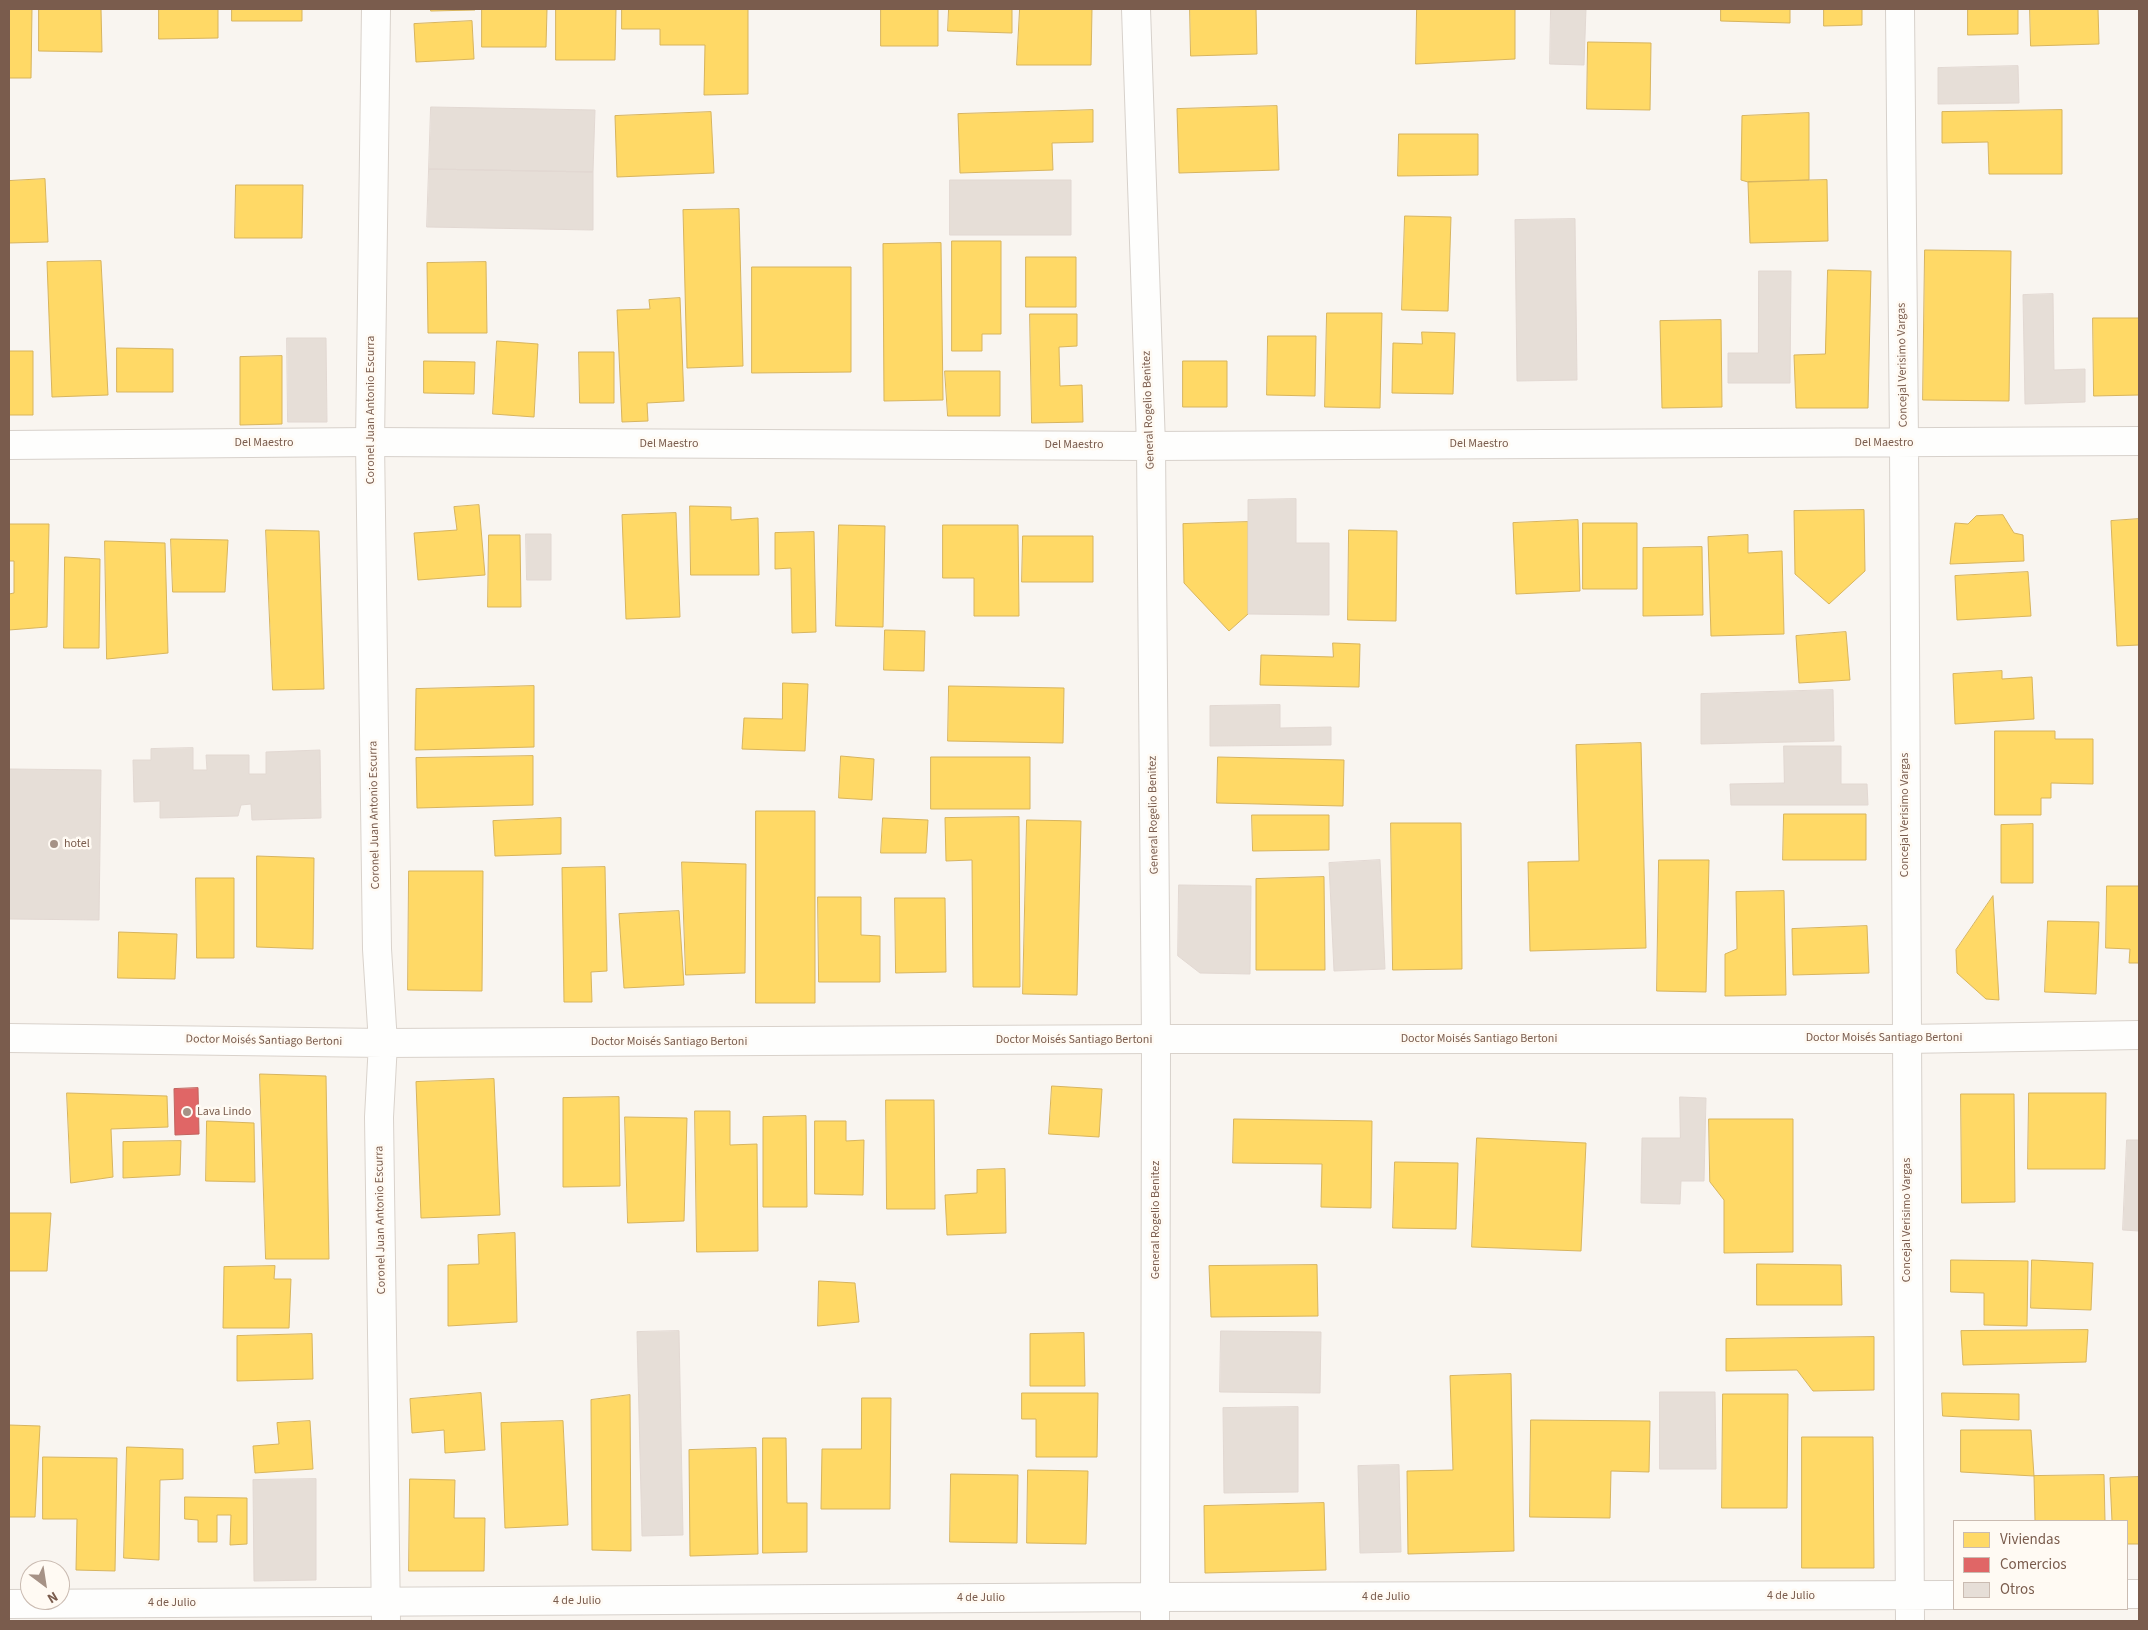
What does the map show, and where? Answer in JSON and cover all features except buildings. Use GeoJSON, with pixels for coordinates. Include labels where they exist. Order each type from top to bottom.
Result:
{"type":"FeatureCollection","features":[{"type":"Feature","properties":{"kind":"street","name":"Coronel Juan Antonio Escurra"},"geometry":{"type":"LineString","coordinates":[[376,9],[370,442],[377,949],[383,1043],[379,1117],[386,1612]]}},
{"type":"Feature","properties":{"kind":"street","name":"General Rogelio Benitez"},"geometry":{"type":"LineString","coordinates":[[1136,9],[1151,446],[1156,1039],[1156,1609]]}},
{"type":"Feature","properties":{"kind":"street","name":"Concejal Verisimo Vargas"},"geometry":{"type":"LineString","coordinates":[[1900,9],[1910,1608]]}},
{"type":"Feature","properties":{"kind":"street","name":"Del Maestro"},"geometry":{"type":"LineString","coordinates":[[9,445],[370,442],[1151,446],[2139,441]]}},
{"type":"Feature","properties":{"kind":"street","name":"Doctor Moisés Santiago Bertoni"},"geometry":{"type":"LineString","coordinates":[[9,1038],[383,1043],[1156,1039],[1906,1039],[2139,1035]]}},
{"type":"Feature","properties":{"kind":"street","name":"4 de Julio"},"geometry":{"type":"LineString","coordinates":[[9,1604],[386,1612],[1910,1608],[1953,1595]]}},
{"type":"Feature","properties":{"kind":"place","name":"hotel"},"geometry":{"type":"Point","coordinates":[54,844]}},
{"type":"Feature","properties":{"kind":"place","name":"Lava Lindo"},"geometry":{"type":"Point","coordinates":[187,1112]}}]}
